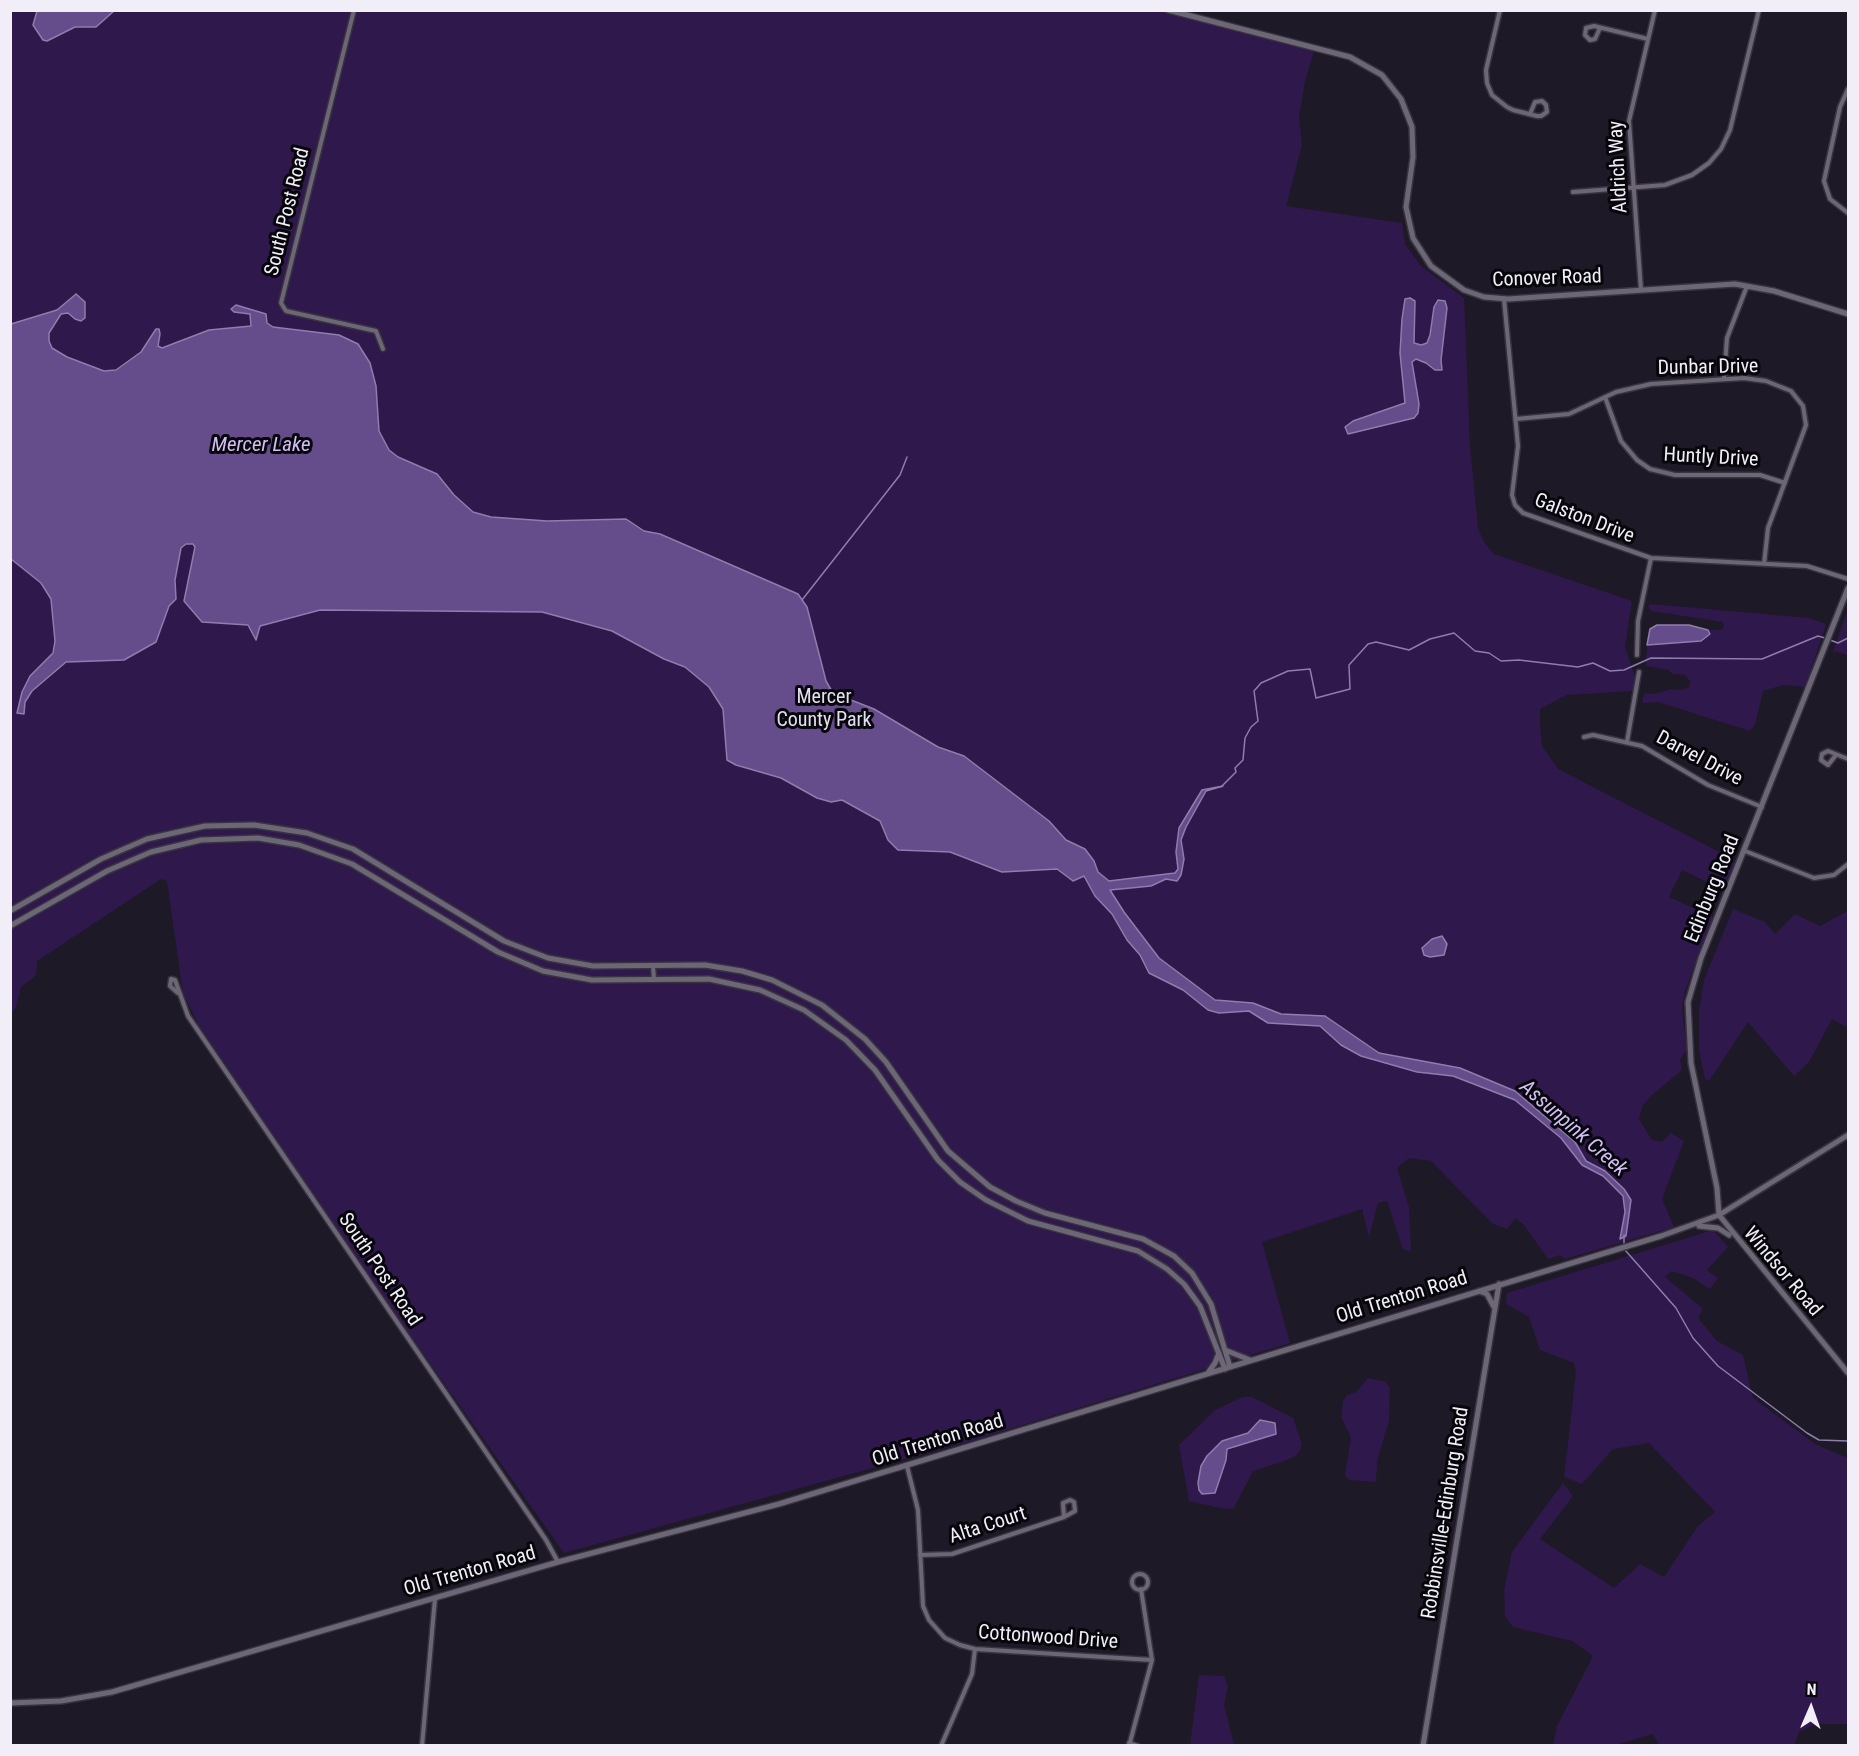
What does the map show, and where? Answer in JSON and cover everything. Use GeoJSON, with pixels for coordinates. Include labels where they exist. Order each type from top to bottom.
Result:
{"type":"FeatureCollection","features":[{"type":"Feature","properties":{"kind":"street","name":"South Post Road"},"geometry":{"type":"LineString","coordinates":[[354,10],[281,303],[286,310],[376,331],[383,349]]}},
{"type":"Feature","properties":{"kind":"street","name":"Conover Road"},"geometry":{"type":"LineString","coordinates":[[1168,10],[1350,57],[1369,64],[1382,75],[1401,99],[1412,127],[1413,157],[1406,207],[1410,229],[1418,249],[1431,266],[1454,285],[1484,297],[1504,299],[1723,284],[1748,286],[1848,314]]}},
{"type":"Feature","properties":{"kind":"street"},"geometry":{"type":"LineString","coordinates":[[1500,10],[1486,70],[1487,83],[1492,95],[1502,104],[1530,114],[1545,115],[1546,105],[1542,101],[1535,102],[1530,114]]}},
{"type":"Feature","properties":{"kind":"street","name":"Aldrich Way"},"geometry":{"type":"LineString","coordinates":[[1641,290],[1630,115],[1655,10]]}},
{"type":"Feature","properties":{"kind":"street"},"geometry":{"type":"LineString","coordinates":[[1573,192],[1665,185],[1683,180],[1701,170],[1721,149],[1733,121],[1759,10]]}},
{"type":"Feature","properties":{"kind":"street"},"geometry":{"type":"LineString","coordinates":[[1600,28],[1595,39],[1590,40],[1585,35],[1588,27],[1600,28],[1648,39]]}},
{"type":"Feature","properties":{"kind":"street"},"geometry":{"type":"LineString","coordinates":[[1848,89],[1840,107],[1824,181],[1830,199],[1848,213]]}},
{"type":"Feature","properties":{"kind":"street"},"geometry":{"type":"LineString","coordinates":[[1724,378],[1727,338],[1748,286]]}},
{"type":"Feature","properties":{"kind":"street","name":"Galston Drive"},"geometry":{"type":"LineString","coordinates":[[1504,299],[1518,459],[1512,495],[1519,509],[1619,549],[1651,558],[1816,568],[1848,579]]}},
{"type":"Feature","properties":{"kind":"street","name":"Dunbar Drive"},"geometry":{"type":"LineString","coordinates":[[1516,419],[1569,414],[1605,397],[1639,385],[1724,378],[1766,381],[1791,391],[1800,401],[1805,412],[1806,424],[1768,528],[1764,564]]}},
{"type":"Feature","properties":{"kind":"street","name":"Huntly Drive"},"geometry":{"type":"LineString","coordinates":[[1605,397],[1621,441],[1630,454],[1650,469],[1675,475],[1760,475],[1785,483]]}},
{"type":"Feature","properties":{"kind":"street"},"geometry":{"type":"LineString","coordinates":[[1637,655],[1638,621],[1651,558]]}},
{"type":"Feature","properties":{"kind":"street","name":"Edinburg Road"},"geometry":{"type":"LineString","coordinates":[[1719,1215],[1717,1188],[1691,1063],[1688,1002],[1701,958],[1763,807],[1848,588]]}},
{"type":"Feature","properties":{"kind":"street"},"geometry":{"type":"LineString","coordinates":[[1628,742],[1639,672]]}},
{"type":"Feature","properties":{"kind":"street","name":"Darvel Drive"},"geometry":{"type":"LineString","coordinates":[[1584,737],[1593,735],[1628,742],[1652,751],[1708,785],[1763,807]]}},
{"type":"Feature","properties":{"kind":"street"},"geometry":{"type":"LineString","coordinates":[[1836,754],[1848,759]]}},
{"type":"Feature","properties":{"kind":"street"},"geometry":{"type":"LineString","coordinates":[[10,911],[133,844],[185,829],[239,824],[288,829],[335,842],[378,862],[504,941],[548,958],[593,966],[692,964],[742,971],[772,980],[814,1000],[851,1026],[878,1052],[939,1140],[981,1181],[1029,1207],[1115,1230],[1155,1244],[1174,1257],[1192,1274],[1211,1304],[1227,1368]]}},
{"type":"Feature","properties":{"kind":"street"},"geometry":{"type":"LineString","coordinates":[[10,926],[133,859],[188,842],[239,838],[286,842],[335,856],[371,874],[512,960],[551,973],[592,980],[692,978],[729,982],[768,993],[804,1010],[833,1029],[859,1052],[875,1070],[928,1148],[949,1171],[973,1191],[999,1208],[1028,1221],[1112,1243],[1148,1256],[1176,1276],[1200,1306],[1222,1350],[1251,1360]]}},
{"type":"Feature","properties":{"kind":"street"},"geometry":{"type":"LineString","coordinates":[[1745,851],[1814,878],[1833,875],[1848,864]]}},
{"type":"Feature","properties":{"kind":"street"},"geometry":{"type":"LineString","coordinates":[[464,931],[471,920]]}},
{"type":"Feature","properties":{"kind":"street"},"geometry":{"type":"LineString","coordinates":[[653,966],[654,979]]}},
{"type":"Feature","properties":{"kind":"street","name":"South Post Road"},"geometry":{"type":"LineString","coordinates":[[178,993],[188,1016],[546,1540],[558,1562]]}},
{"type":"Feature","properties":{"kind":"street","name":"Old Trenton Road"},"geometry":{"type":"LineString","coordinates":[[10,1703],[61,1701],[104,1694],[558,1562],[907,1466],[1633,1245],[1719,1215],[1848,1135]]}},
{"type":"Feature","properties":{"kind":"street","name":"Windsor Road"},"geometry":{"type":"LineString","coordinates":[[1719,1215],[1736,1239],[1848,1373]]}},
{"type":"Feature","properties":{"kind":"street"},"geometry":{"type":"LineString","coordinates":[[1691,1226],[1718,1228],[1736,1239]]}},
{"type":"Feature","properties":{"kind":"street"},"geometry":{"type":"LineString","coordinates":[[1112,1243],[1115,1230]]}},
{"type":"Feature","properties":{"kind":"street","name":"Robbinsville-Edinburg Road"},"geometry":{"type":"LineString","coordinates":[[1423,1746],[1499,1284]]}},
{"type":"Feature","properties":{"kind":"street"},"geometry":{"type":"LineString","coordinates":[[1478,1291],[1487,1294],[1495,1309]]}},
{"type":"Feature","properties":{"kind":"street"},"geometry":{"type":"LineString","coordinates":[[1206,1374],[1222,1350]]}},
{"type":"Feature","properties":{"kind":"street","name":"Cottonwood Drive"},"geometry":{"type":"LineString","coordinates":[[907,1466],[917,1500],[921,1597],[929,1620],[945,1638],[960,1646],[975,1649],[1152,1660]]}},
{"type":"Feature","properties":{"kind":"street","name":"Alta Court"},"geometry":{"type":"LineString","coordinates":[[920,1556],[952,1554],[1064,1517],[1075,1511],[1076,1505],[1070,1500],[1061,1506],[1064,1517]]}},
{"type":"Feature","properties":{"kind":"street"},"geometry":{"type":"LineString","coordinates":[[1137,1575],[1143,1575],[1147,1580],[1147,1585],[1141,1589],[1136,1589],[1132,1583],[1137,1575]]}},
{"type":"Feature","properties":{"kind":"street"},"geometry":{"type":"LineString","coordinates":[[1138,1746],[1129,1744],[1152,1660],[1141,1589]]}},
{"type":"Feature","properties":{"kind":"street"},"geometry":{"type":"LineString","coordinates":[[422,1746],[435,1598]]}},
{"type":"Feature","properties":{"kind":"street"},"geometry":{"type":"LineString","coordinates":[[941,1746],[972,1674],[975,1649]]}},
{"type":"Feature","properties":{"kind":"green space","name":"Mercer County Park"},"geometry":{"type":"Polygon","coordinates":[[[1168,10],[1315,48],[1305,81],[1299,117],[1302,145],[1286,206],[1402,223],[1405,244],[1421,266],[1464,298],[1470,446],[1478,528],[1484,542],[1494,554],[1632,601],[1625,647],[1636,680],[1633,691],[1567,695],[1540,709],[1540,725],[1542,746],[1558,769],[1735,860],[1724,890],[1682,870],[1669,897],[1713,917],[1685,991],[1682,1009],[1687,1050],[1680,1059],[1682,1070],[1643,1105],[1639,1119],[1652,1140],[1662,1142],[1671,1133],[1684,1141],[1662,1199],[1674,1227],[1565,1259],[1560,1255],[1548,1259],[1524,1225],[1515,1218],[1507,1229],[1493,1224],[1431,1161],[1409,1158],[1397,1168],[1409,1207],[1411,1252],[1403,1249],[1387,1201],[1378,1203],[1369,1237],[1362,1209],[1262,1242],[1290,1343],[974,1440],[564,1553],[381,1294],[200,1028],[183,993],[167,881],[161,879],[37,961],[36,975],[21,987],[16,1007],[11,1014],[10,11],[1168,10]]]}},
{"type":"Feature","properties":{"kind":"green space"},"geometry":{"type":"Polygon","coordinates":[[[1651,604],[1809,618],[1826,624],[1805,687],[1783,685],[1763,691],[1755,725],[1750,731],[1658,702],[1642,703],[1644,693],[1682,690],[1689,687],[1690,681],[1685,675],[1646,666],[1647,645],[1710,634],[1708,630],[1722,630],[1724,626],[1723,622],[1651,611],[1648,606],[1651,604]]]}},
{"type":"Feature","properties":{"kind":"green space"},"geometry":{"type":"Polygon","coordinates":[[[1848,609],[1848,655],[1833,651],[1848,609]]]}},
{"type":"Feature","properties":{"kind":"green space"},"geometry":{"type":"Polygon","coordinates":[[[1733,909],[1765,922],[1775,934],[1795,914],[1820,926],[1848,911],[1848,1028],[1832,1019],[1809,1062],[1794,1076],[1748,1022],[1709,1081],[1705,1079],[1699,1050],[1699,1011],[1704,980],[1733,909]]]}},
{"type":"Feature","properties":{"kind":"green space"},"geometry":{"type":"Polygon","coordinates":[[[1713,1230],[1728,1247],[1707,1270],[1718,1278],[1710,1289],[1693,1278],[1671,1271],[1665,1277],[1703,1309],[1698,1318],[1717,1341],[1743,1355],[1753,1398],[1815,1444],[1848,1458],[1848,1724],[1815,1724],[1799,1732],[1794,1745],[1659,1745],[1653,1734],[1616,1745],[1553,1745],[1557,1726],[1593,1656],[1572,1641],[1513,1627],[1505,1616],[1504,1591],[1512,1552],[1563,1483],[1573,1496],[1540,1539],[1614,1588],[1640,1564],[1664,1577],[1698,1526],[1715,1512],[1649,1443],[1613,1449],[1582,1484],[1564,1477],[1576,1373],[1574,1363],[1540,1350],[1529,1317],[1506,1304],[1507,1293],[1713,1230]]]}},
{"type":"Feature","properties":{"kind":"green space"},"geometry":{"type":"Polygon","coordinates":[[[1368,1378],[1386,1382],[1390,1388],[1389,1421],[1377,1461],[1376,1482],[1350,1480],[1345,1476],[1351,1437],[1341,1417],[1343,1401],[1347,1395],[1356,1392],[1368,1378]]]}},
{"type":"Feature","properties":{"kind":"green space"},"geometry":{"type":"Polygon","coordinates":[[[1243,1397],[1252,1397],[1293,1418],[1302,1444],[1296,1456],[1253,1471],[1234,1508],[1226,1509],[1189,1501],[1179,1445],[1215,1410],[1243,1397]],[[1253,1426],[1248,1433],[1222,1441],[1207,1456],[1201,1466],[1217,1487],[1227,1449],[1276,1434],[1253,1426]]]}},
{"type":"Feature","properties":{"kind":"green space"},"geometry":{"type":"Polygon","coordinates":[[[1199,1675],[1224,1676],[1228,1686],[1224,1705],[1234,1745],[1190,1745],[1199,1675]]]}},
{"type":"Feature","properties":{"kind":"water"},"geometry":{"type":"Polygon","coordinates":[[[37,10],[114,11],[96,27],[75,27],[47,41],[43,40],[33,25],[37,10]]]}},
{"type":"Feature","properties":{"kind":"water","name":"Mercer Lake"},"geometry":{"type":"Polygon","coordinates":[[[76,294],[85,302],[85,318],[81,321],[68,313],[61,314],[49,333],[49,341],[52,348],[67,357],[104,371],[116,370],[141,352],[156,329],[159,329],[160,334],[158,346],[162,348],[209,330],[251,326],[250,314],[234,312],[231,309],[236,305],[266,314],[267,323],[273,327],[339,335],[358,344],[370,363],[376,386],[379,431],[389,450],[398,457],[437,474],[454,495],[473,512],[491,517],[547,521],[626,519],[644,531],[660,534],[798,594],[807,607],[826,681],[833,693],[874,709],[938,747],[964,756],[1049,821],[1066,840],[1085,849],[1094,861],[1098,872],[1109,881],[1175,873],[1178,869],[1176,852],[1179,828],[1202,790],[1223,786],[1206,791],[1186,827],[1181,840],[1184,859],[1181,875],[1177,881],[1166,879],[1151,886],[1110,890],[1159,958],[1215,1000],[1253,1003],[1281,1014],[1325,1016],[1379,1053],[1460,1068],[1515,1091],[1575,1142],[1586,1161],[1605,1171],[1624,1189],[1631,1200],[1626,1236],[1620,1239],[1625,1212],[1623,1196],[1603,1176],[1582,1165],[1561,1138],[1515,1100],[1453,1076],[1417,1072],[1361,1056],[1341,1045],[1320,1026],[1268,1023],[1249,1011],[1219,1013],[1208,1010],[1183,990],[1149,973],[1140,955],[1127,940],[1112,914],[1095,896],[1084,876],[1073,881],[1057,869],[1002,872],[950,852],[898,850],[888,840],[880,821],[842,800],[831,802],[817,798],[781,778],[736,765],[727,760],[723,709],[709,687],[685,667],[664,659],[612,631],[542,612],[320,610],[260,626],[256,640],[248,625],[202,622],[184,601],[195,547],[193,544],[186,544],[181,548],[175,580],[176,599],[169,606],[156,642],[124,660],[66,662],[32,691],[25,702],[24,714],[17,713],[22,692],[30,676],[53,653],[55,641],[51,599],[41,583],[11,559],[11,324],[57,310],[76,294]]]}},
{"type":"Feature","properties":{"kind":"water"},"geometry":{"type":"Polygon","coordinates":[[[1410,298],[1415,301],[1414,343],[1421,345],[1427,343],[1430,335],[1434,307],[1438,300],[1445,301],[1447,308],[1441,360],[1442,370],[1435,370],[1416,359],[1412,362],[1419,404],[1418,413],[1414,418],[1348,434],[1345,427],[1353,421],[1405,403],[1400,353],[1405,299],[1410,298]]]}},
{"type":"Feature","properties":{"kind":"water"},"geometry":{"type":"Polygon","coordinates":[[[1657,625],[1689,625],[1708,630],[1710,634],[1701,641],[1647,645],[1650,629],[1657,625]]]}},
{"type":"Feature","properties":{"kind":"water"},"geometry":{"type":"Polygon","coordinates":[[[1442,936],[1447,944],[1444,955],[1430,957],[1424,955],[1422,948],[1432,939],[1442,936]]]}},
{"type":"Feature","properties":{"kind":"water"},"geometry":{"type":"Polygon","coordinates":[[[1260,1420],[1275,1423],[1276,1434],[1227,1449],[1226,1460],[1215,1493],[1202,1494],[1198,1483],[1201,1466],[1207,1456],[1222,1441],[1248,1433],[1260,1420]]]}},
{"type":"Feature","properties":{"kind":"waterway"},"geometry":{"type":"LineString","coordinates":[[802,600],[900,475],[907,457]]}},
{"type":"Feature","properties":{"kind":"waterway"},"geometry":{"type":"LineString","coordinates":[[1221,787],[1236,772],[1235,768],[1243,760],[1245,738],[1251,727],[1258,721],[1254,691],[1261,683],[1288,671],[1310,669],[1316,698],[1350,689],[1349,665],[1368,644],[1376,642],[1409,650],[1430,639],[1454,633],[1475,651],[1489,653],[1501,661],[1519,660],[1578,667],[1593,663],[1610,671],[1624,670],[1651,658],[1762,659],[1818,636],[1825,638]]}},
{"type":"Feature","properties":{"kind":"waterway"},"geometry":{"type":"LineString","coordinates":[[1830,640],[1838,643],[1848,638]]}},
{"type":"Feature","properties":{"kind":"waterway","name":"Assunpink Creek"},"geometry":{"type":"LineString","coordinates":[[1624,1235],[1624,1246]]}},
{"type":"Feature","properties":{"kind":"waterway","name":"Assunpink Creek"},"geometry":{"type":"LineString","coordinates":[[1625,1250],[1676,1308],[1693,1338],[1718,1366],[1819,1440],[1848,1441]]}}]}
